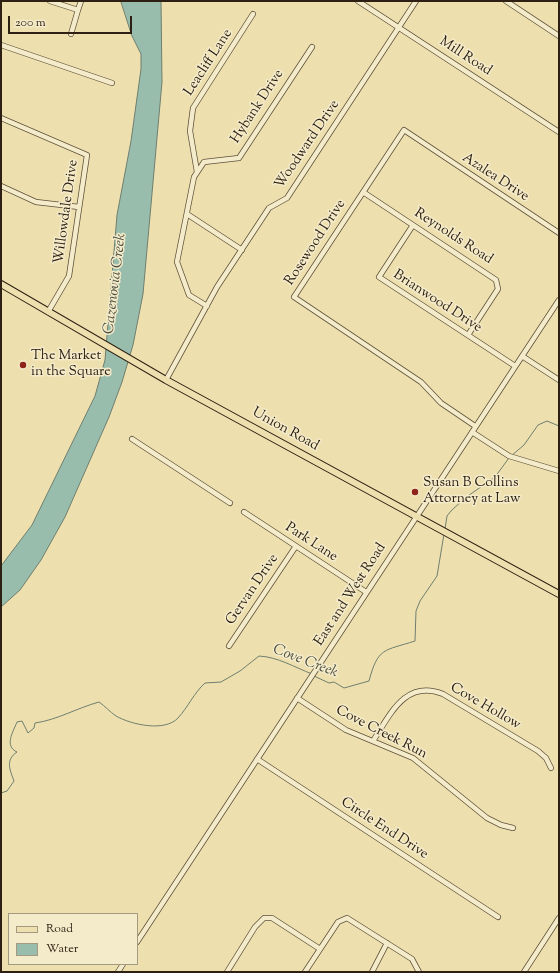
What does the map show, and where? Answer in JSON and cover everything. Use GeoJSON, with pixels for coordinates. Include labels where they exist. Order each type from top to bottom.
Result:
{"type":"FeatureCollection","features":[{"type":"Feature","properties":{"kind":"main road","name":"Union Road"},"geometry":{"type":"LineString","coordinates":[[1,284],[166,380],[559,594]]}},
{"type":"Feature","properties":{"kind":"street"},"geometry":{"type":"LineString","coordinates":[[50,1],[78,10]]}},
{"type":"Feature","properties":{"kind":"street"},"geometry":{"type":"LineString","coordinates":[[71,34],[81,1]]}},
{"type":"Feature","properties":{"kind":"street","name":"Mill Road"},"geometry":{"type":"LineString","coordinates":[[358,1],[559,132]]}},
{"type":"Feature","properties":{"kind":"street","name":"Woodward Drive"},"geometry":{"type":"LineString","coordinates":[[166,380],[207,306],[269,208],[287,198],[416,1]]}},
{"type":"Feature","properties":{"kind":"street"},"geometry":{"type":"LineString","coordinates":[[506,1],[559,36]]}},
{"type":"Feature","properties":{"kind":"street","name":"Leacliff Lane"},"geometry":{"type":"LineString","coordinates":[[198,172],[190,136],[190,121],[193,108],[253,14]]}},
{"type":"Feature","properties":{"kind":"street"},"geometry":{"type":"LineString","coordinates":[[1,45],[112,83]]}},
{"type":"Feature","properties":{"kind":"street","name":"Hybank Drive"},"geometry":{"type":"LineString","coordinates":[[198,172],[204,162],[239,158],[312,46]]}},
{"type":"Feature","properties":{"kind":"street","name":"Willowdale Drive"},"geometry":{"type":"LineString","coordinates":[[1,118],[87,155],[69,276],[48,312]]}},
{"type":"Feature","properties":{"kind":"street","name":"Rosewood Drive"},"geometry":{"type":"LineString","coordinates":[[420,141],[404,130],[294,298],[420,382],[441,403],[475,426]]}},
{"type":"Feature","properties":{"kind":"street","name":"Azalea Drive"},"geometry":{"type":"LineString","coordinates":[[420,141],[559,233]]}},
{"type":"Feature","properties":{"kind":"street"},"geometry":{"type":"LineString","coordinates":[[198,172],[194,177],[177,262],[189,294],[207,306]]}},
{"type":"Feature","properties":{"kind":"street"},"geometry":{"type":"LineString","coordinates":[[1,186],[36,202],[79,207]]}},
{"type":"Feature","properties":{"kind":"street","name":"Reynolds Road"},"geometry":{"type":"LineString","coordinates":[[363,192],[496,280],[498,289],[468,335]]}},
{"type":"Feature","properties":{"kind":"street"},"geometry":{"type":"LineString","coordinates":[[187,214],[242,250]]}},
{"type":"Feature","properties":{"kind":"street","name":"Brianwood Drive"},"geometry":{"type":"LineString","coordinates":[[413,225],[379,277],[515,366]]}},
{"type":"Feature","properties":{"kind":"street","name":"East and West Road"},"geometry":{"type":"LineString","coordinates":[[138,940],[559,300]]}},
{"type":"Feature","properties":{"kind":"street"},"geometry":{"type":"LineString","coordinates":[[522,356],[559,380]]}},
{"type":"Feature","properties":{"kind":"street"},"geometry":{"type":"LineString","coordinates":[[472,432],[509,456],[559,471]]}},
{"type":"Feature","properties":{"kind":"street"},"geometry":{"type":"LineString","coordinates":[[132,439],[230,503]]}},
{"type":"Feature","properties":{"kind":"street","name":"Park Lane"},"geometry":{"type":"LineString","coordinates":[[244,512],[366,592]]}},
{"type":"Feature","properties":{"kind":"street","name":"Gervan Drive"},"geometry":{"type":"LineString","coordinates":[[229,646],[296,546]]}},
{"type":"Feature","properties":{"kind":"street","name":"Cove Hollow"},"geometry":{"type":"LineString","coordinates":[[373,741],[402,700],[414,692],[432,691],[443,694],[538,751],[546,758],[551,768]]}},
{"type":"Feature","properties":{"kind":"street","name":"Cove Creek Run"},"geometry":{"type":"LineString","coordinates":[[297,698],[342,727],[413,758],[487,818],[500,825],[513,828]]}},
{"type":"Feature","properties":{"kind":"street","name":"Circle End Drive"},"geometry":{"type":"LineString","coordinates":[[257,759],[498,917]]}},
{"type":"Feature","properties":{"kind":"street"},"geometry":{"type":"LineString","coordinates":[[227,972],[255,928],[261,920],[267,917],[272,918],[320,949]]}},
{"type":"Feature","properties":{"kind":"street"},"geometry":{"type":"LineString","coordinates":[[524,972],[559,918]]}},
{"type":"Feature","properties":{"kind":"street"},"geometry":{"type":"LineString","coordinates":[[305,972],[338,922],[344,919],[350,919],[412,959],[419,972]]}},
{"type":"Feature","properties":{"kind":"street"},"geometry":{"type":"LineString","coordinates":[[372,972],[388,943]]}},
{"type":"Feature","properties":{"kind":"water","name":"Cazenovia Creek"},"geometry":{"type":"Polygon","coordinates":[[[121,1],[161,1],[162,82],[143,294],[133,345],[122,382],[109,417],[65,517],[41,560],[20,590],[1,607],[1,566],[32,525],[95,396],[105,360],[117,215],[131,141],[141,69],[141,54],[132,36],[121,1]]]}},
{"type":"Feature","properties":{"kind":"waterway","name":"Cove Creek"},"geometry":{"type":"LineString","coordinates":[[511,456],[524,445],[538,425],[547,421],[559,426]]}},
{"type":"Feature","properties":{"kind":"waterway","name":"Cove Creek"},"geometry":{"type":"LineString","coordinates":[[445,529],[447,516],[451,511],[465,498],[495,477],[509,458]]}},
{"type":"Feature","properties":{"kind":"waterway","name":"Cove Creek"},"geometry":{"type":"LineString","coordinates":[[314,676],[329,683],[334,682],[344,688],[369,681],[372,670],[379,656],[389,649],[415,641],[416,611],[420,601],[437,576],[444,534]]}},
{"type":"Feature","properties":{"kind":"waterway","name":"Cove Creek"},"geometry":{"type":"LineString","coordinates":[[1,793],[7,791],[14,781],[10,769],[10,762],[13,755],[17,752],[13,749],[10,743],[17,722],[22,721],[28,733],[34,728],[35,723],[99,702],[116,716],[131,722],[148,726],[165,725],[178,718],[205,683],[221,682],[240,671],[259,656],[279,660],[312,674]]}},
{"type":"Feature","properties":{"kind":"place","name":"The Market in the Square"},"geometry":{"type":"Point","coordinates":[23,365]}},
{"type":"Feature","properties":{"kind":"place","name":"Susan B Collins Attorney at Law"},"geometry":{"type":"Point","coordinates":[415,492]}}]}
